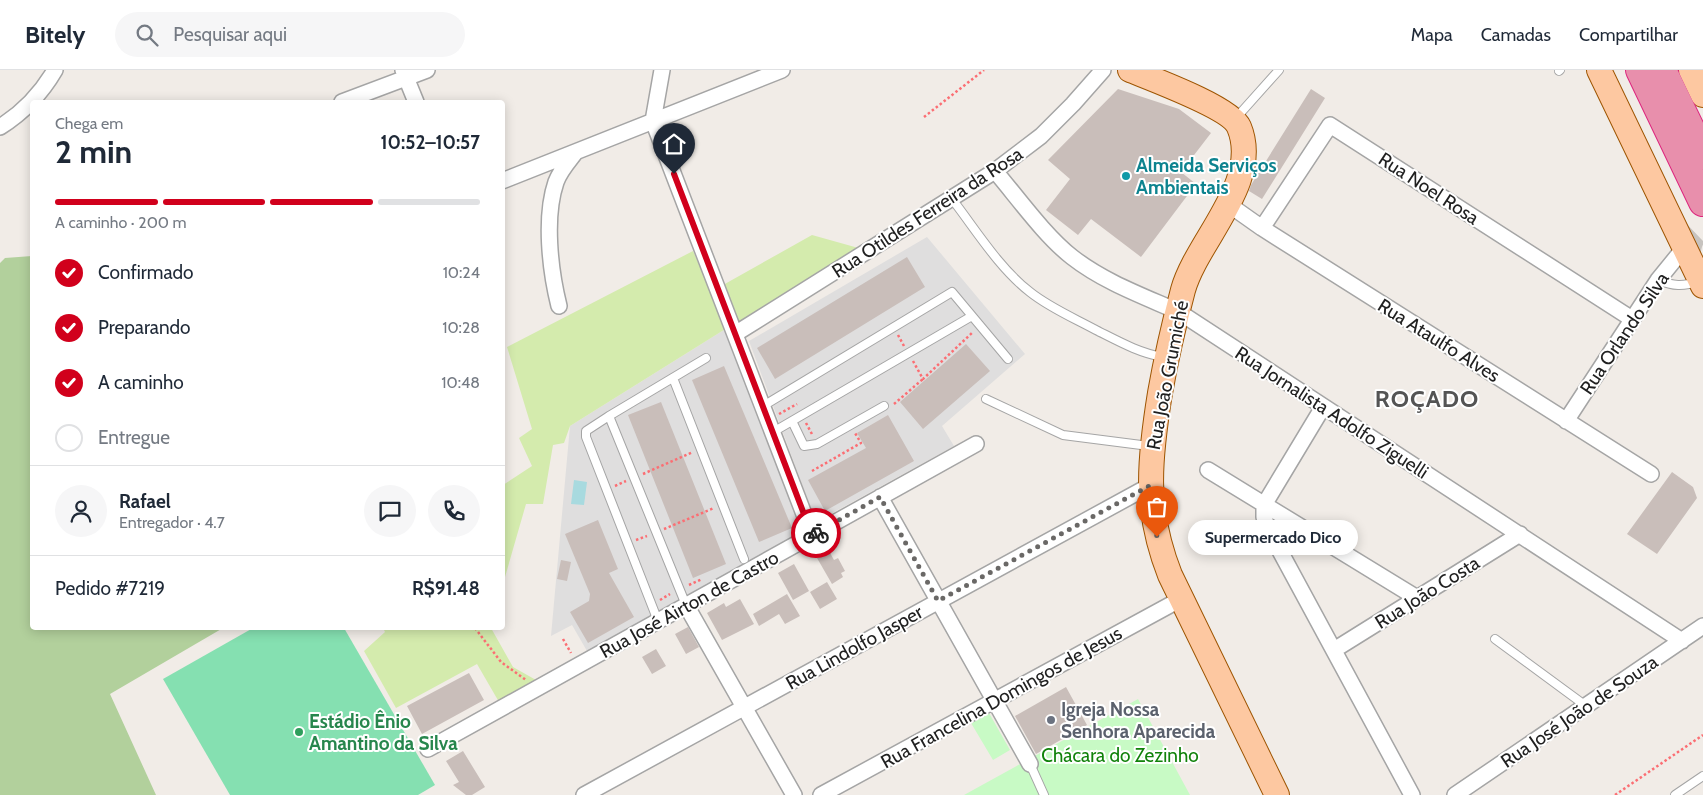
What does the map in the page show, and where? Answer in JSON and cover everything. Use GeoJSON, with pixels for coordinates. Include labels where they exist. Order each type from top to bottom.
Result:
{"type":"FeatureCollection","features":[{"type":"Feature","properties":{"kind":"highway"},"geometry":{"type":"LineString","coordinates":[[1640,70],[1703,202]]}},
{"type":"Feature","properties":{"kind":"highway"},"geometry":{"type":"LineString","coordinates":[[1662,70],[1703,155]]}},
{"type":"Feature","properties":{"kind":"main road"},"geometry":{"type":"LineString","coordinates":[[1130,70],[1190,95],[1234,120]]}},
{"type":"Feature","properties":{"kind":"main road"},"geometry":{"type":"LineString","coordinates":[[1599,70],[1702,283]]}},
{"type":"Feature","properties":{"kind":"main road"},"geometry":{"type":"LineString","coordinates":[[1691,70],[1703,95]]}},
{"type":"Feature","properties":{"kind":"main road","name":"Rua João Grumiché"},"geometry":{"type":"LineString","coordinates":[[1234,120],[1239,128],[1244,156],[1237,186],[1194,264],[1184,289],[1166,357],[1151,446],[1151,500],[1157,537],[1167,567],[1277,795]]}},
{"type":"Feature","properties":{"kind":"street"},"geometry":{"type":"LineString","coordinates":[[34,100],[55,70]]}},
{"type":"Feature","properties":{"kind":"street"},"geometry":{"type":"LineString","coordinates":[[346,100],[405,74],[427,70]]}},
{"type":"Feature","properties":{"kind":"street"},"geometry":{"type":"LineString","coordinates":[[662,70],[653,121],[812,535]]}},
{"type":"Feature","properties":{"kind":"street"},"geometry":{"type":"LineString","coordinates":[[505,179],[782,70]]}},
{"type":"Feature","properties":{"kind":"street","name":"Rua Otildes Ferreira da Rosa"},"geometry":{"type":"LineString","coordinates":[[735,334],[995,171],[1041,136],[1103,70]]}},
{"type":"Feature","properties":{"kind":"street"},"geometry":{"type":"LineString","coordinates":[[405,74],[415,100]]}},
{"type":"Feature","properties":{"kind":"street"},"geometry":{"type":"LineString","coordinates":[[0,126],[30,104]]}},
{"type":"Feature","properties":{"kind":"street","name":"Rua Noel Rosa"},"geometry":{"type":"LineString","coordinates":[[1262,228],[1330,125],[1632,319]]}},
{"type":"Feature","properties":{"kind":"street"},"geometry":{"type":"LineString","coordinates":[[559,306],[552,279],[550,259],[552,202],[560,174],[576,152]]}},
{"type":"Feature","properties":{"kind":"street","name":"Rua Jornalista Adolfo Ziguelli"},"geometry":{"type":"LineString","coordinates":[[995,171],[1060,246],[1073,258],[1106,278],[1179,312],[1682,641]]}},
{"type":"Feature","properties":{"kind":"street","name":"Rua Ataulfo Alves"},"geometry":{"type":"LineString","coordinates":[[1228,204],[1262,228],[1651,474]]}},
{"type":"Feature","properties":{"kind":"street","name":"Rua Orlando Silva"},"geometry":{"type":"LineString","coordinates":[[1566,420],[1658,280],[1684,248]]}},
{"type":"Feature","properties":{"kind":"street"},"geometry":{"type":"LineString","coordinates":[[1323,407],[1264,504],[1264,518],[1267,527],[1412,795]]}},
{"type":"Feature","properties":{"kind":"street","name":"Rua José Airton de Castro"},"geometry":{"type":"LineString","coordinates":[[428,750],[976,444]]}},
{"type":"Feature","properties":{"kind":"street"},"geometry":{"type":"LineString","coordinates":[[1208,470],[1417,598]]}},
{"type":"Feature","properties":{"kind":"street","name":"Rua Lindolfo Jasper"},"geometry":{"type":"LineString","coordinates":[[584,795],[1151,485]]}},
{"type":"Feature","properties":{"kind":"street"},"geometry":{"type":"LineString","coordinates":[[880,497],[1030,764]]}},
{"type":"Feature","properties":{"kind":"street","name":"Rua João Costa"},"geometry":{"type":"LineString","coordinates":[[1334,650],[1520,534]]}},
{"type":"Feature","properties":{"kind":"street","name":"Rua Francelina Domingos de Jesus"},"geometry":{"type":"LineString","coordinates":[[821,795],[1181,599]]}},
{"type":"Feature","properties":{"kind":"street"},"geometry":{"type":"LineString","coordinates":[[686,605],[794,795]]}},
{"type":"Feature","properties":{"kind":"street","name":"Rua José João de Souza"},"geometry":{"type":"LineString","coordinates":[[1455,795],[1703,626]]}},
{"type":"Feature","properties":{"kind":"lane"},"geometry":{"type":"LineString","coordinates":[[1234,120],[1279,70]]}},
{"type":"Feature","properties":{"kind":"lane"},"geometry":{"type":"LineString","coordinates":[[952,199],[1008,270],[1031,293],[1053,307],[1116,340],[1150,354],[1166,357]]}},
{"type":"Feature","properties":{"kind":"lane"},"geometry":{"type":"LineString","coordinates":[[1658,280],[1684,287],[1702,283]]}},
{"type":"Feature","properties":{"kind":"lane"},"geometry":{"type":"LineString","coordinates":[[768,420],[893,328],[952,292],[1008,359]]}},
{"type":"Feature","properties":{"kind":"lane"},"geometry":{"type":"LineString","coordinates":[[768,420],[792,421],[972,316]]}},
{"type":"Feature","properties":{"kind":"lane"},"geometry":{"type":"LineString","coordinates":[[658,621],[586,437],[586,431],[706,358]]}},
{"type":"Feature","properties":{"kind":"lane"},"geometry":{"type":"LineString","coordinates":[[673,378],[744,559]]}},
{"type":"Feature","properties":{"kind":"lane"},"geometry":{"type":"LineString","coordinates":[[986,399],[1063,435],[1151,446]]}},
{"type":"Feature","properties":{"kind":"lane"},"geometry":{"type":"LineString","coordinates":[[792,421],[804,446],[822,441],[884,406]]}},
{"type":"Feature","properties":{"kind":"lane"},"geometry":{"type":"LineString","coordinates":[[609,416],[686,605]]}},
{"type":"Feature","properties":{"kind":"lane"},"geometry":{"type":"LineString","coordinates":[[1494,639],[1586,706]]}},
{"type":"Feature","properties":{"kind":"lane"},"geometry":{"type":"LineString","coordinates":[[1030,764],[1044,795]]}},
{"type":"Feature","properties":{"kind":"lane"},"geometry":{"type":"LineString","coordinates":[[1675,795],[1703,776]]}},
{"type":"Feature","properties":{"kind":"path"},"geometry":{"type":"LineString","coordinates":[[924,117],[984,70]]}},
{"type":"Feature","properties":{"kind":"path"},"geometry":{"type":"LineString","coordinates":[[893,328],[923,379],[980,326]]}},
{"type":"Feature","properties":{"kind":"path"},"geometry":{"type":"LineString","coordinates":[[768,420],[798,404]]}},
{"type":"Feature","properties":{"kind":"path"},"geometry":{"type":"LineString","coordinates":[[607,490],[701,449]]}},
{"type":"Feature","properties":{"kind":"path"},"geometry":{"type":"LineString","coordinates":[[628,543],[722,504]]}},
{"type":"Feature","properties":{"kind":"path"},"geometry":{"type":"LineString","coordinates":[[652,604],[704,578]]}},
{"type":"Feature","properties":{"kind":"path"},"geometry":{"type":"LineString","coordinates":[[477,630],[501,662],[538,688]]}},
{"type":"Feature","properties":{"kind":"path"},"geometry":{"type":"LineString","coordinates":[[1615,795],[1703,735]]}},
{"type":"Feature","properties":{"kind":"shaded area"},"geometry":{"type":"Polygon","coordinates":[[[927,237],[1025,354],[942,426],[954,446],[816,522],[749,341],[927,237]]]}},
{"type":"Feature","properties":{"kind":"shaded area"},"geometry":{"type":"Polygon","coordinates":[[[727,328],[802,532],[587,651],[572,625],[551,636],[570,426],[727,328]]]}},
{"type":"Feature","properties":{"kind":"green space"},"geometry":{"type":"Polygon","coordinates":[[[812,235],[862,249],[738,326],[723,285],[812,235]]]}},
{"type":"Feature","properties":{"kind":"green space"},"geometry":{"type":"Polygon","coordinates":[[[693,251],[727,328],[570,426],[564,443],[553,445],[543,504],[526,504],[505,577],[505,484],[532,466],[519,438],[532,429],[507,347],[693,251]]]}},
{"type":"Feature","properties":{"kind":"green space"},"geometry":{"type":"Polygon","coordinates":[[[30,256],[30,630],[220,630],[110,694],[156,795],[0,795],[0,263],[5,258],[30,256]]]}},
{"type":"Feature","properties":{"kind":"green space","name":"Estádio Ênio Amantino da Silva"},"geometry":{"type":"Polygon","coordinates":[[[249,630],[345,630],[435,785],[418,795],[230,795],[163,679],[249,630]]]}},
{"type":"Feature","properties":{"kind":"green space"},"geometry":{"type":"Polygon","coordinates":[[[384,630],[492,630],[513,667],[536,680],[499,702],[477,664],[396,708],[364,651],[385,632],[384,630]]]}},
{"type":"Feature","properties":{"kind":"green space","name":"Chácara do Zezinho"},"geometry":{"type":"Polygon","coordinates":[[[1138,699],[1190,795],[964,795],[1138,699]]]}},
{"type":"Feature","properties":{"kind":"green space"},"geometry":{"type":"Polygon","coordinates":[[[989,713],[1010,750],[993,760],[971,723],[989,713]]]}},
{"type":"Feature","properties":{"kind":"water"},"geometry":{"type":"Polygon","coordinates":[[[574,480],[587,482],[584,505],[571,504],[574,480]]]}},
{"type":"Feature","properties":{"kind":"building","name":"Almeida Serviços Ambientais"},"geometry":{"type":"Polygon","coordinates":[[[1118,89],[1179,109],[1211,133],[1181,172],[1196,184],[1141,257],[1091,219],[1078,235],[1046,210],[1070,179],[1048,160],[1118,89]]]}},
{"type":"Feature","properties":{"kind":"building"},"geometry":{"type":"Polygon","coordinates":[[[1311,89],[1325,98],[1262,199],[1249,191],[1251,185],[1311,89]]]}},
{"type":"Feature","properties":{"kind":"building"},"geometry":{"type":"Polygon","coordinates":[[[907,257],[925,287],[775,379],[757,348],[907,257]]]}},
{"type":"Feature","properties":{"kind":"building"},"geometry":{"type":"Polygon","coordinates":[[[966,344],[990,371],[923,429],[900,402],[966,344]]]}},
{"type":"Feature","properties":{"kind":"building"},"geometry":{"type":"Polygon","coordinates":[[[724,366],[792,528],[759,542],[692,380],[724,366]]]}},
{"type":"Feature","properties":{"kind":"building"},"geometry":{"type":"Polygon","coordinates":[[[661,402],[726,564],[693,578],[628,415],[661,402]]]}},
{"type":"Feature","properties":{"kind":"building"},"geometry":{"type":"Polygon","coordinates":[[[888,415],[914,461],[825,511],[808,480],[866,448],[857,433],[888,415]]]}},
{"type":"Feature","properties":{"kind":"building"},"geometry":{"type":"Polygon","coordinates":[[[1672,472],[1693,487],[1697,498],[1657,554],[1627,534],[1672,472]]]}},
{"type":"Feature","properties":{"kind":"building"},"geometry":{"type":"Polygon","coordinates":[[[598,520],[618,569],[609,573],[634,617],[588,643],[570,612],[589,601],[590,594],[565,534],[598,520]]]}},
{"type":"Feature","properties":{"kind":"building"},"geometry":{"type":"Polygon","coordinates":[[[829,551],[834,560],[838,558],[845,571],[841,573],[843,577],[832,584],[817,558],[829,551]]]}},
{"type":"Feature","properties":{"kind":"building"},"geometry":{"type":"Polygon","coordinates":[[[561,560],[571,562],[567,581],[557,579],[561,560]]]}},
{"type":"Feature","properties":{"kind":"building"},"geometry":{"type":"Polygon","coordinates":[[[794,564],[809,591],[793,600],[778,573],[794,564]]]}},
{"type":"Feature","properties":{"kind":"building"},"geometry":{"type":"Polygon","coordinates":[[[827,582],[837,599],[820,609],[810,592],[827,582]]]}},
{"type":"Feature","properties":{"kind":"building"},"geometry":{"type":"Polygon","coordinates":[[[787,594],[800,616],[785,624],[779,614],[759,626],[753,614],[787,594]]]}},
{"type":"Feature","properties":{"kind":"building"},"geometry":{"type":"Polygon","coordinates":[[[740,599],[754,624],[722,640],[707,613],[724,603],[726,607],[740,599]]]}},
{"type":"Feature","properties":{"kind":"building"},"geometry":{"type":"Polygon","coordinates":[[[688,627],[699,647],[686,654],[675,634],[688,627]]]}},
{"type":"Feature","properties":{"kind":"building"},"geometry":{"type":"Polygon","coordinates":[[[656,649],[666,666],[652,674],[642,657],[656,649]]]}},
{"type":"Feature","properties":{"kind":"building"},"geometry":{"type":"Polygon","coordinates":[[[469,673],[484,700],[422,734],[407,706],[469,673]]]}},
{"type":"Feature","properties":{"kind":"building","name":"Igreja Nossa Senhora Aparecida"},"geometry":{"type":"Polygon","coordinates":[[[1066,687],[1087,725],[1036,754],[1015,716],[1066,687]]]}},
{"type":"Feature","properties":{"kind":"building"},"geometry":{"type":"Polygon","coordinates":[[[463,751],[485,787],[472,795],[466,795],[453,785],[459,782],[446,761],[463,751]]]}},
{"type":"Feature","properties":{"kind":"tunnel"},"geometry":{"type":"LineString","coordinates":[[1688,256],[1692,240],[1703,229]]}},
{"type":"Feature","properties":{"kind":"way so far"},"geometry":{"type":"LineString","coordinates":[[816,533],[880,497],[938,601],[1151,485],[1151,500],[1157,537]]}},
{"type":"Feature","properties":{"kind":"place","name":"Almeida Serviços Ambientais"},"geometry":{"type":"Point","coordinates":[1126,176]}},
{"type":"Feature","properties":{"kind":"place","name":"Supermercado Dico"},"geometry":{"type":"Point","coordinates":[1157,537]}},
{"type":"Feature","properties":{"kind":"place","name":"Igreja Nossa Senhora Aparecida"},"geometry":{"type":"Point","coordinates":[1051,720]}},
{"type":"Feature","properties":{"kind":"place","name":"Estádio Ênio Amantino da Silva"},"geometry":{"type":"Point","coordinates":[299,732]}},
{"type":"Feature","properties":{"kind":"district","name":"ROÇADO"},"geometry":{"type":"Point","coordinates":[1427,399]}},
{"type":"Feature","properties":{"kind":"route"},"geometry":{"type":"LineString","coordinates":[[674,174],[812,535],[816,533]]}}]}
